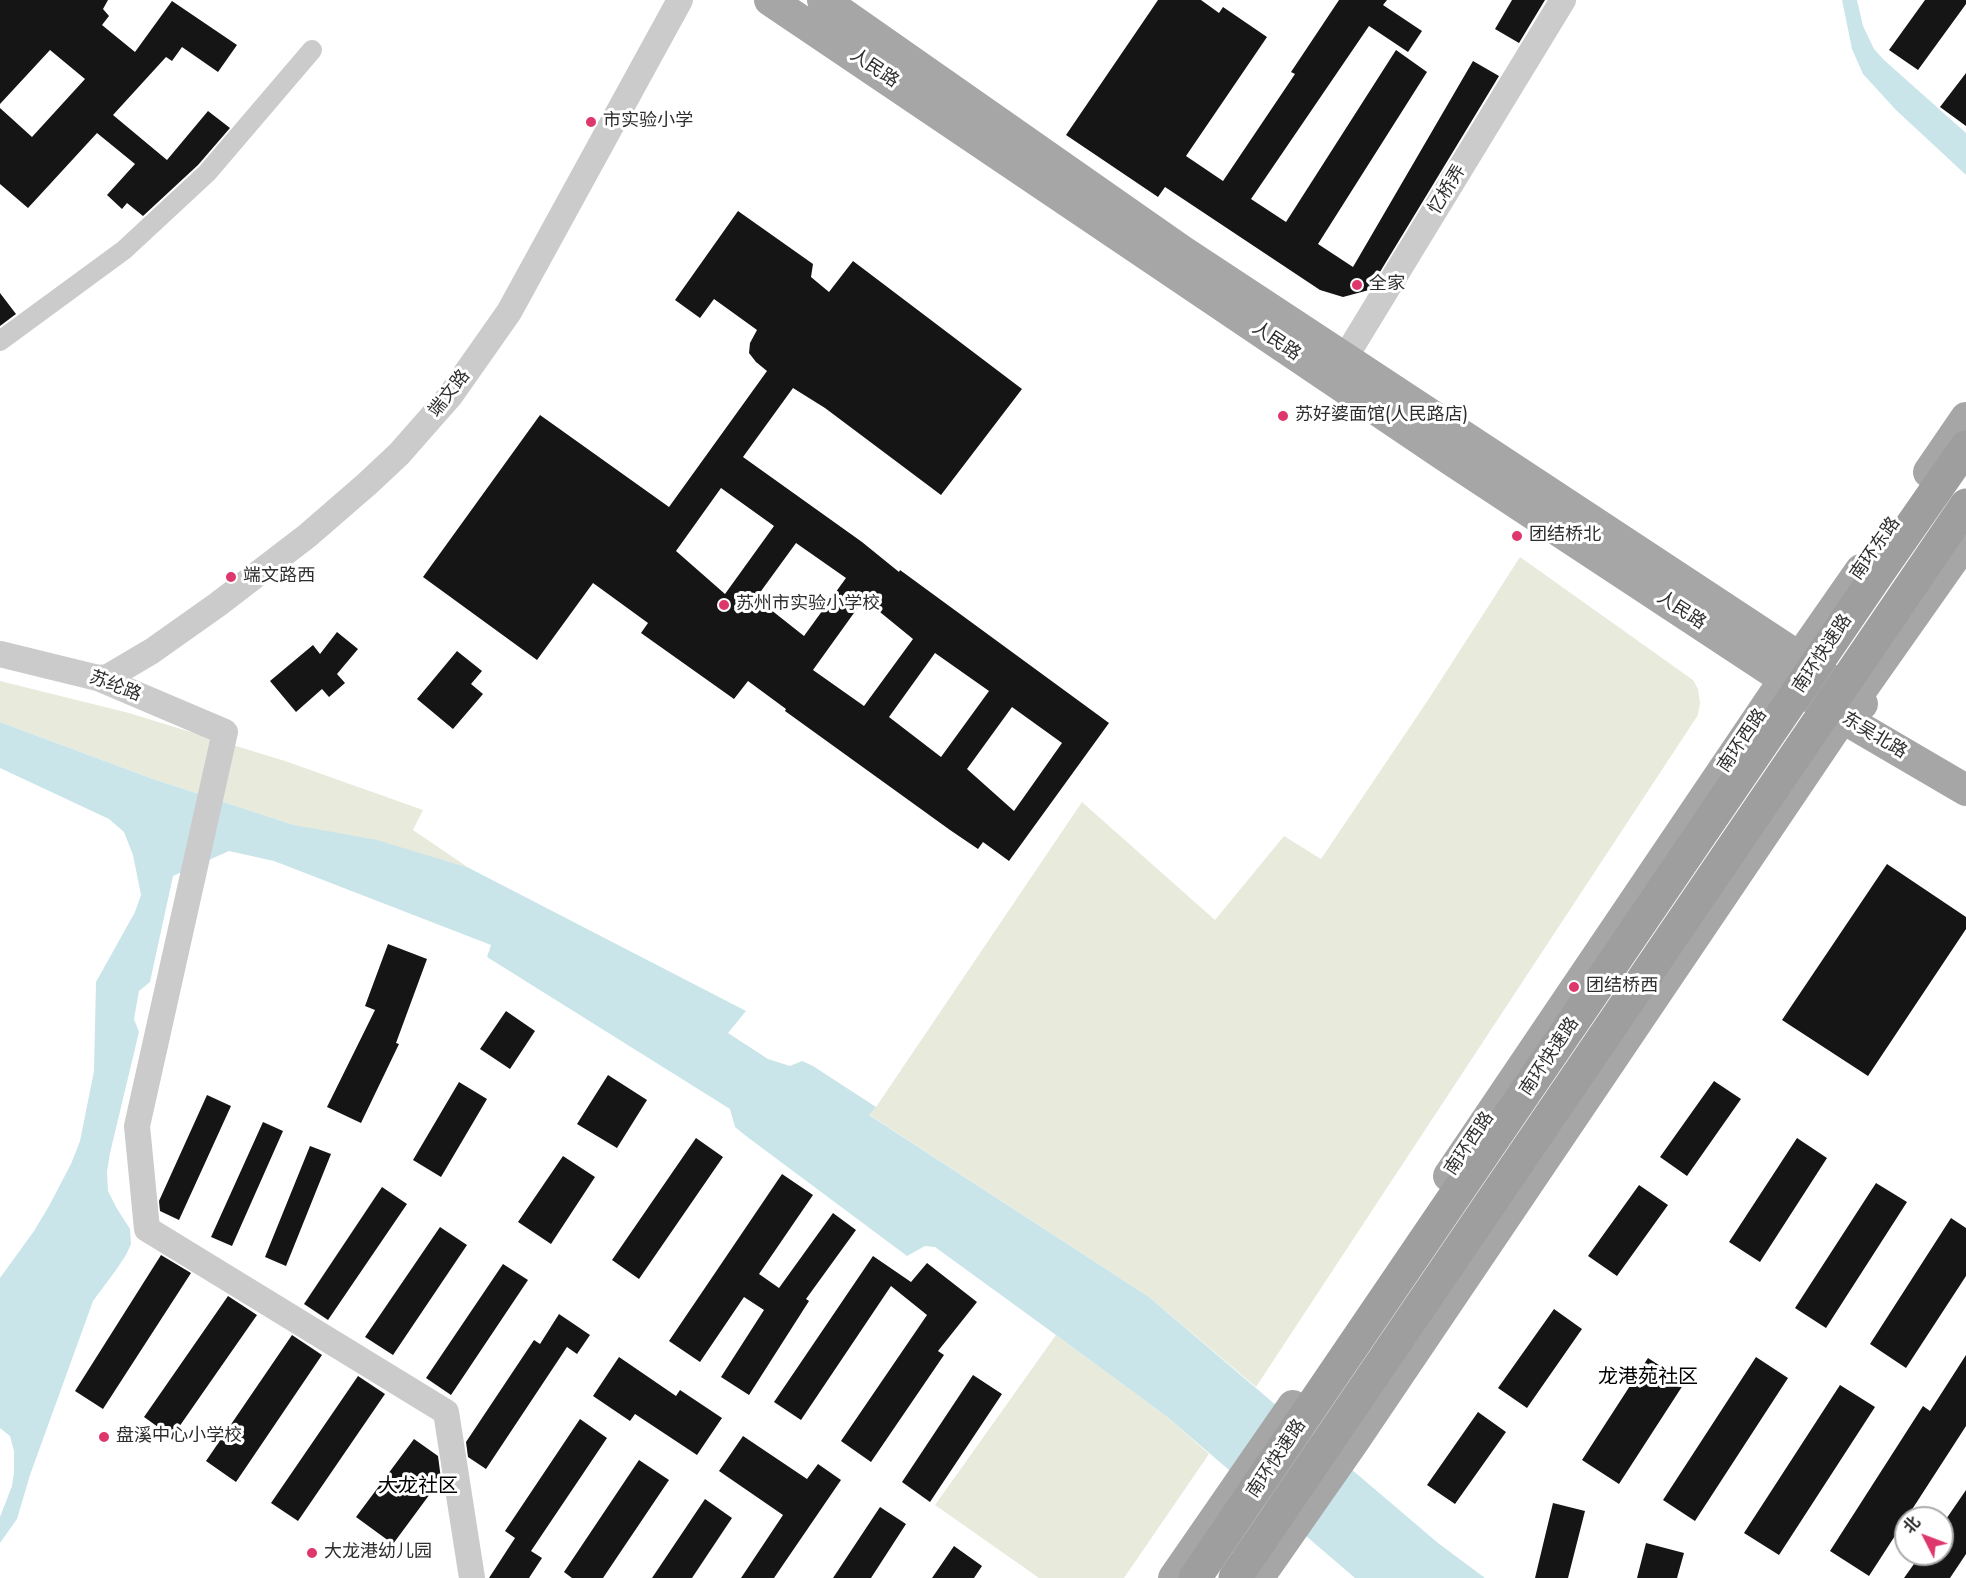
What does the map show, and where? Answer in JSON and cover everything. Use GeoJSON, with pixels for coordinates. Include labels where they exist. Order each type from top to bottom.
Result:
{"type":"FeatureCollection","features":[{"type":"Feature","properties":{"kind":"highway","name":"南环快速路"},"geometry":{"type":"LineString","coordinates":[[1196,1578],[1966,447]]}},
{"type":"Feature","properties":{"kind":"highway","name":"南环快速路"},"geometry":{"type":"LineString","coordinates":[[1235,1578],[1966,505]]}},
{"type":"Feature","properties":{"kind":"main road","name":"人民路"},"geometry":{"type":"LineString","coordinates":[[771,0],[1339,369],[1792,668]]}},
{"type":"Feature","properties":{"kind":"main road","name":"人民路"},"geometry":{"type":"LineString","coordinates":[[823,0],[1182,250],[1339,369]]}},
{"type":"Feature","properties":{"kind":"main road","name":"南环东路"},"geometry":{"type":"LineString","coordinates":[[1792,668],[1966,418]]}},
{"type":"Feature","properties":{"kind":"main road"},"geometry":{"type":"LineString","coordinates":[[1258,1578],[1353,1442],[1848,709],[1966,541]]}},
{"type":"Feature","properties":{"kind":"main road","name":"东吴北路"},"geometry":{"type":"LineString","coordinates":[[1792,668],[1966,790]]}},
{"type":"Feature","properties":{"kind":"main road","name":"南环西路"},"geometry":{"type":"LineString","coordinates":[[1174,1578],[1792,668]]}},
{"type":"Feature","properties":{"kind":"main road","name":"东吴北路"},"geometry":{"type":"LineString","coordinates":[[1848,709],[1966,765]]}},
{"type":"Feature","properties":{"kind":"street","name":"端文路"},"geometry":{"type":"LineString","coordinates":[[98,678],[108,677],[152,651],[307,536],[383,469],[437,411],[470,369],[508,312],[680,0]]}},
{"type":"Feature","properties":{"kind":"street","name":"忆桥弄"},"geometry":{"type":"LineString","coordinates":[[1339,369],[1563,0]]}},
{"type":"Feature","properties":{"kind":"street"},"geometry":{"type":"LineString","coordinates":[[0,341],[124,250],[207,173],[312,51]]}},
{"type":"Feature","properties":{"kind":"street","name":"苏纶路"},"geometry":{"type":"LineString","coordinates":[[0,654],[98,678],[225,732],[137,1126],[147,1229],[446,1412],[472,1578]]}},
{"type":"Feature","properties":{"kind":"shaded area"},"geometry":{"type":"Polygon","coordinates":[[[1520,557],[1693,680],[1698,689],[1700,703],[1698,715],[1256,1387],[1149,1297],[868,1114],[876,1107],[1082,802],[1215,920],[1284,836],[1321,859],[1428,700],[1520,557]]]}},
{"type":"Feature","properties":{"kind":"shaded area"},"geometry":{"type":"Polygon","coordinates":[[[0,681],[129,713],[285,761],[423,810],[413,830],[469,868],[294,825],[153,779],[0,722],[0,681]]]}},
{"type":"Feature","properties":{"kind":"shaded area"},"geometry":{"type":"Polygon","coordinates":[[[1056,1335],[1166,1416],[1209,1454],[1124,1578],[1039,1578],[935,1505],[1056,1335]]]}},
{"type":"Feature","properties":{"kind":"water"},"geometry":{"type":"Polygon","coordinates":[[[1842,0],[1857,0],[1863,26],[1874,49],[1966,133],[1966,175],[1896,110],[1863,74],[1852,49],[1842,0]]]}},
{"type":"Feature","properties":{"kind":"water"},"geometry":{"type":"Polygon","coordinates":[[[0,722],[153,779],[294,825],[377,840],[469,868],[746,1011],[728,1033],[768,1059],[790,1066],[802,1061],[813,1066],[876,1107],[869,1115],[1149,1297],[1438,1543],[1485,1578],[1355,1578],[1166,1416],[1056,1335],[935,1247],[925,1246],[907,1256],[735,1127],[730,1109],[487,957],[491,945],[274,861],[229,851],[173,876],[150,982],[139,991],[134,1019],[139,1032],[107,1172],[108,1191],[130,1229],[131,1244],[116,1270],[93,1301],[30,1475],[17,1519],[0,1543],[0,1517],[12,1486],[14,1451],[10,1436],[0,1428],[0,1278],[49,1206],[80,1141],[94,1071],[96,982],[135,912],[141,895],[133,855],[124,832],[109,819],[0,768],[0,722]]]}},
{"type":"Feature","properties":{"kind":"building"},"geometry":{"type":"Polygon","coordinates":[[[0,0],[108,0],[103,9],[109,16],[102,25],[135,52],[172,1],[237,45],[218,72],[182,47],[172,61],[166,57],[113,115],[167,160],[208,111],[230,128],[198,165],[143,216],[127,203],[122,209],[107,195],[135,164],[97,133],[28,208],[0,184],[0,108],[32,137],[85,79],[50,50],[0,104],[0,0]]]}},
{"type":"Feature","properties":{"kind":"building"},"geometry":{"type":"Polygon","coordinates":[[[1158,0],[1201,0],[1219,13],[1223,7],[1267,37],[1186,156],[1223,181],[1295,74],[1291,72],[1339,0],[1387,0],[1383,5],[1422,31],[1408,52],[1369,26],[1251,199],[1286,222],[1396,50],[1427,72],[1318,244],[1353,267],[1473,61],[1499,76],[1369,290],[1343,297],[1320,290],[1165,187],[1158,197],[1066,135],[1158,0]]]}},
{"type":"Feature","properties":{"kind":"building"},"geometry":{"type":"Polygon","coordinates":[[[1512,0],[1545,0],[1519,43],[1495,29],[1512,0]]]}},
{"type":"Feature","properties":{"kind":"building"},"geometry":{"type":"Polygon","coordinates":[[[1925,0],[1966,0],[1966,4],[1918,70],[1889,50],[1925,0]]]}},
{"type":"Feature","properties":{"kind":"building"},"geometry":{"type":"Polygon","coordinates":[[[1966,73],[1966,126],[1940,107],[1966,73]]]}},
{"type":"Feature","properties":{"kind":"building"},"geometry":{"type":"Polygon","coordinates":[[[738,211],[813,264],[811,277],[829,292],[853,261],[1022,389],[941,495],[825,408],[793,388],[743,457],[1109,723],[1009,861],[983,842],[978,849],[950,830],[785,711],[786,709],[748,681],[734,699],[641,633],[648,623],[593,583],[537,660],[423,577],[540,415],[669,507],[767,371],[749,353],[750,343],[757,330],[714,299],[700,318],[675,300],[738,211]],[[721,488],[676,551],[725,594],[774,526],[721,488]],[[796,543],[756,598],[804,636],[846,578],[796,543]],[[864,599],[813,670],[864,706],[913,639],[864,599]],[[935,653],[889,717],[941,757],[989,691],[935,653]],[[1012,707],[967,769],[1014,811],[1062,743],[1012,707]]]}},
{"type":"Feature","properties":{"kind":"building"},"geometry":{"type":"Polygon","coordinates":[[[0,293],[16,314],[0,326],[0,293]]]}},
{"type":"Feature","properties":{"kind":"building"},"geometry":{"type":"Polygon","coordinates":[[[337,632],[358,649],[337,674],[345,683],[329,697],[322,689],[296,712],[270,681],[313,645],[320,654],[337,632]]]}},
{"type":"Feature","properties":{"kind":"building"},"geometry":{"type":"Polygon","coordinates":[[[457,651],[482,671],[471,684],[483,694],[453,729],[417,699],[457,651]]]}},
{"type":"Feature","properties":{"kind":"building"},"geometry":{"type":"Polygon","coordinates":[[[1887,864],[1966,917],[1966,929],[1868,1076],[1782,1020],[1887,864]]]}},
{"type":"Feature","properties":{"kind":"building"},"geometry":{"type":"Polygon","coordinates":[[[388,944],[427,959],[396,1043],[399,1044],[361,1123],[327,1107],[375,1010],[365,1006],[388,944]]]}},
{"type":"Feature","properties":{"kind":"building"},"geometry":{"type":"Polygon","coordinates":[[[506,1011],[535,1031],[510,1069],[480,1049],[506,1011]]]}},
{"type":"Feature","properties":{"kind":"building"},"geometry":{"type":"Polygon","coordinates":[[[608,1075],[647,1100],[617,1148],[577,1124],[608,1075]]]}},
{"type":"Feature","properties":{"kind":"building"},"geometry":{"type":"Polygon","coordinates":[[[1714,1081],[1741,1099],[1687,1176],[1660,1157],[1714,1081]]]}},
{"type":"Feature","properties":{"kind":"building"},"geometry":{"type":"Polygon","coordinates":[[[459,1082],[487,1099],[441,1177],[413,1160],[459,1082]]]}},
{"type":"Feature","properties":{"kind":"building"},"geometry":{"type":"Polygon","coordinates":[[[207,1095],[231,1106],[179,1220],[160,1211],[159,1201],[207,1095]]]}},
{"type":"Feature","properties":{"kind":"building"},"geometry":{"type":"Polygon","coordinates":[[[263,1122],[283,1131],[232,1246],[211,1237],[263,1122]]]}},
{"type":"Feature","properties":{"kind":"building"},"geometry":{"type":"Polygon","coordinates":[[[696,1138],[723,1157],[639,1279],[612,1260],[696,1138]]]}},
{"type":"Feature","properties":{"kind":"building"},"geometry":{"type":"Polygon","coordinates":[[[1797,1138],[1827,1158],[1760,1262],[1729,1242],[1797,1138]]]}},
{"type":"Feature","properties":{"kind":"building"},"geometry":{"type":"Polygon","coordinates":[[[310,1146],[331,1154],[286,1266],[265,1257],[310,1146]]]}},
{"type":"Feature","properties":{"kind":"building"},"geometry":{"type":"Polygon","coordinates":[[[563,1156],[595,1177],[551,1244],[518,1222],[563,1156]]]}},
{"type":"Feature","properties":{"kind":"building"},"geometry":{"type":"Polygon","coordinates":[[[782,1174],[813,1195],[759,1274],[779,1288],[833,1213],[856,1230],[806,1299],[809,1301],[749,1395],[721,1377],[764,1310],[744,1297],[700,1362],[669,1341],[782,1174]]]}},
{"type":"Feature","properties":{"kind":"building"},"geometry":{"type":"Polygon","coordinates":[[[1876,1183],[1907,1202],[1826,1328],[1795,1308],[1876,1183]]]}},
{"type":"Feature","properties":{"kind":"building"},"geometry":{"type":"Polygon","coordinates":[[[1639,1185],[1668,1205],[1617,1276],[1588,1256],[1639,1185]]]}},
{"type":"Feature","properties":{"kind":"building"},"geometry":{"type":"Polygon","coordinates":[[[382,1187],[407,1204],[328,1320],[304,1304],[382,1187]]]}},
{"type":"Feature","properties":{"kind":"building"},"geometry":{"type":"Polygon","coordinates":[[[1951,1218],[1966,1228],[1966,1276],[1906,1368],[1870,1344],[1951,1218]]]}},
{"type":"Feature","properties":{"kind":"building"},"geometry":{"type":"Polygon","coordinates":[[[440,1227],[467,1245],[393,1355],[365,1337],[440,1227]]]}},
{"type":"Feature","properties":{"kind":"building"},"geometry":{"type":"Polygon","coordinates":[[[161,1255],[191,1273],[103,1409],[75,1391],[161,1255]]]}},
{"type":"Feature","properties":{"kind":"building"},"geometry":{"type":"Polygon","coordinates":[[[873,1256],[911,1282],[927,1263],[977,1302],[938,1351],[944,1355],[871,1462],[841,1441],[927,1315],[891,1286],[801,1420],[774,1402],[873,1256]]]}},
{"type":"Feature","properties":{"kind":"building"},"geometry":{"type":"Polygon","coordinates":[[[503,1264],[528,1280],[451,1395],[426,1378],[503,1264]]]}},
{"type":"Feature","properties":{"kind":"building"},"geometry":{"type":"Polygon","coordinates":[[[228,1296],[257,1315],[172,1437],[144,1417],[228,1296]]]}},
{"type":"Feature","properties":{"kind":"building"},"geometry":{"type":"Polygon","coordinates":[[[1554,1309],[1582,1329],[1527,1408],[1498,1388],[1554,1309]]]}},
{"type":"Feature","properties":{"kind":"building"},"geometry":{"type":"Polygon","coordinates":[[[559,1314],[590,1335],[577,1354],[567,1347],[486,1469],[468,1457],[466,1442],[534,1340],[540,1344],[559,1314]]]}},
{"type":"Feature","properties":{"kind":"building"},"geometry":{"type":"Polygon","coordinates":[[[292,1335],[322,1355],[236,1482],[206,1461],[292,1335]]]}},
{"type":"Feature","properties":{"kind":"building"},"geometry":{"type":"Polygon","coordinates":[[[1966,1355],[1966,1426],[1914,1506],[1894,1506],[1894,1537],[1869,1576],[1830,1551],[1923,1406],[1930,1411],[1966,1355]]]}},
{"type":"Feature","properties":{"kind":"building"},"geometry":{"type":"Polygon","coordinates":[[[619,1357],[676,1396],[680,1390],[722,1418],[697,1455],[635,1414],[630,1421],[593,1396],[619,1357]]]}},
{"type":"Feature","properties":{"kind":"building"},"geometry":{"type":"Polygon","coordinates":[[[1756,1357],[1788,1378],[1695,1521],[1663,1500],[1756,1357]]]}},
{"type":"Feature","properties":{"kind":"building"},"geometry":{"type":"Polygon","coordinates":[[[1648,1358],[1685,1382],[1619,1484],[1582,1460],[1648,1358]]]}},
{"type":"Feature","properties":{"kind":"building"},"geometry":{"type":"Polygon","coordinates":[[[973,1375],[1002,1394],[930,1502],[902,1482],[973,1375]]]}},
{"type":"Feature","properties":{"kind":"building"},"geometry":{"type":"Polygon","coordinates":[[[358,1376],[385,1394],[298,1521],[271,1503],[358,1376]]]}},
{"type":"Feature","properties":{"kind":"building"},"geometry":{"type":"Polygon","coordinates":[[[1840,1385],[1875,1407],[1779,1555],[1744,1533],[1840,1385]]]}},
{"type":"Feature","properties":{"kind":"building"},"geometry":{"type":"Polygon","coordinates":[[[1478,1412],[1506,1432],[1455,1504],[1427,1485],[1478,1412]]]}},
{"type":"Feature","properties":{"kind":"building"},"geometry":{"type":"Polygon","coordinates":[[[580,1419],[607,1438],[531,1551],[542,1558],[529,1578],[489,1578],[515,1538],[505,1531],[580,1419]]]}},
{"type":"Feature","properties":{"kind":"building"},"geometry":{"type":"Polygon","coordinates":[[[743,1436],[807,1479],[818,1464],[841,1480],[774,1578],[741,1578],[783,1515],[719,1471],[743,1436]]]}},
{"type":"Feature","properties":{"kind":"building"},"geometry":{"type":"Polygon","coordinates":[[[414,1439],[438,1456],[441,1479],[393,1544],[356,1517],[414,1439]]]}},
{"type":"Feature","properties":{"kind":"building"},"geometry":{"type":"Polygon","coordinates":[[[639,1460],[669,1480],[603,1578],[572,1578],[564,1572],[639,1460]]]}},
{"type":"Feature","properties":{"kind":"building"},"geometry":{"type":"Polygon","coordinates":[[[1966,1490],[1966,1554],[1950,1578],[1904,1578],[1912,1566],[1954,1566],[1954,1508],[1966,1490]]]}},
{"type":"Feature","properties":{"kind":"building"},"geometry":{"type":"Polygon","coordinates":[[[705,1499],[732,1518],[692,1578],[652,1578],[705,1499]]]}},
{"type":"Feature","properties":{"kind":"building"},"geometry":{"type":"Polygon","coordinates":[[[1553,1503],[1585,1511],[1568,1578],[1535,1578],[1553,1503]]]}},
{"type":"Feature","properties":{"kind":"building"},"geometry":{"type":"Polygon","coordinates":[[[880,1507],[906,1524],[871,1578],[833,1578],[880,1507]]]}},
{"type":"Feature","properties":{"kind":"building"},"geometry":{"type":"Polygon","coordinates":[[[1646,1543],[1684,1553],[1677,1578],[1637,1578],[1646,1543]]]}},
{"type":"Feature","properties":{"kind":"building"},"geometry":{"type":"Polygon","coordinates":[[[954,1546],[982,1566],[974,1578],[932,1578],[954,1546]]]}},
{"type":"Feature","properties":{"kind":"place","name":"市实验小学"},"geometry":{"type":"Point","coordinates":[591,122]}},
{"type":"Feature","properties":{"kind":"place","name":"全家"},"geometry":{"type":"Point","coordinates":[1357,285]}},
{"type":"Feature","properties":{"kind":"place","name":"苏好婆面馆(人民路店)"},"geometry":{"type":"Point","coordinates":[1283,416]}},
{"type":"Feature","properties":{"kind":"place","name":"团结桥北"},"geometry":{"type":"Point","coordinates":[1517,536]}},
{"type":"Feature","properties":{"kind":"place","name":"端文路西"},"geometry":{"type":"Point","coordinates":[231,577]}},
{"type":"Feature","properties":{"kind":"place","name":"苏州市实验小学校"},"geometry":{"type":"Point","coordinates":[724,605]}},
{"type":"Feature","properties":{"kind":"place","name":"团结桥西"},"geometry":{"type":"Point","coordinates":[1574,987]}},
{"type":"Feature","properties":{"kind":"place","name":"盘溪中心小学校"},"geometry":{"type":"Point","coordinates":[104,1437]}},
{"type":"Feature","properties":{"kind":"place","name":"大龙港幼儿园"},"geometry":{"type":"Point","coordinates":[312,1553]}},
{"type":"Feature","properties":{"kind":"district","name":"龙港苑社区"},"geometry":{"type":"Point","coordinates":[1648,1378]}},
{"type":"Feature","properties":{"kind":"district","name":"大龙社区"},"geometry":{"type":"Point","coordinates":[418,1487]}}]}
